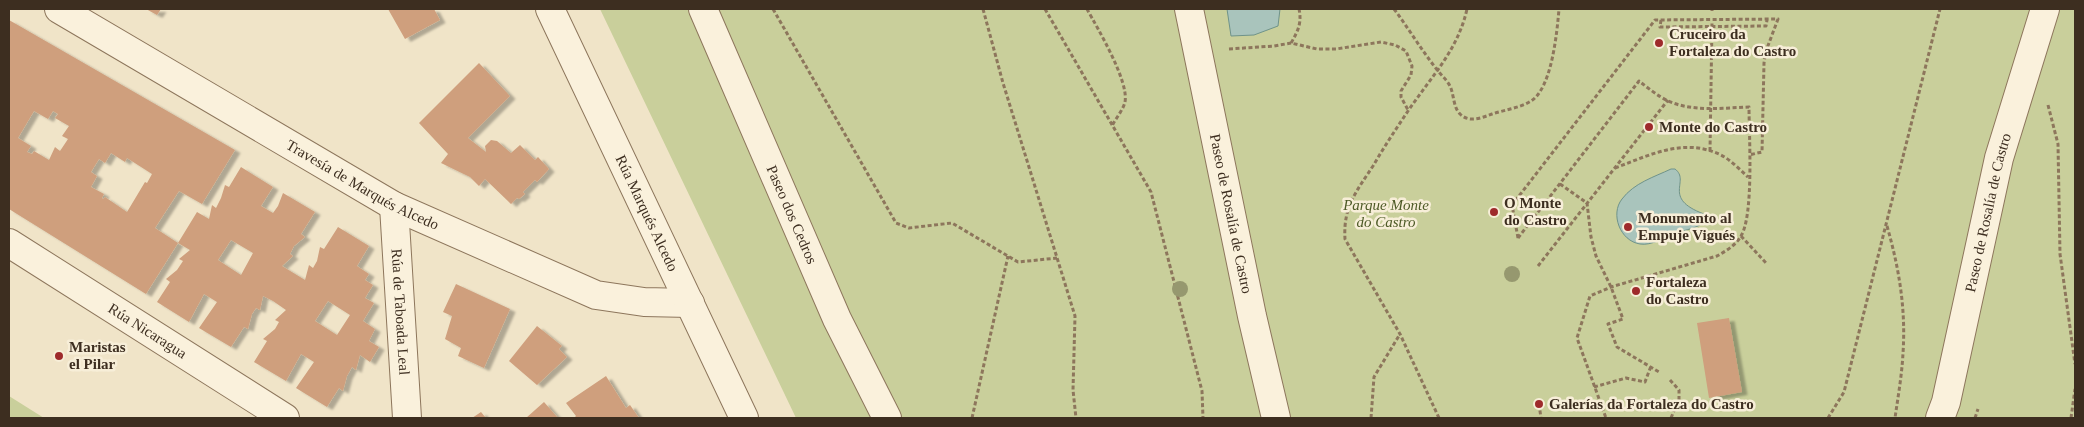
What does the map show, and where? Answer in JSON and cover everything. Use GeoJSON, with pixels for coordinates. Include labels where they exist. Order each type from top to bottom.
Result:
{"type":"FeatureCollection","features":[{"type":"Feature","properties":{"kind":"street","name":"Travesía de Marqués Alcedo"},"geometry":{"type":"LineString","coordinates":[[59,9],[394,206],[596,295],[644,302],[690,303]]}},
{"type":"Feature","properties":{"kind":"street","name":"Rúa Marqués Alcedo"},"geometry":{"type":"LineString","coordinates":[[550,9],[744,418]]}},
{"type":"Feature","properties":{"kind":"street","name":"Paseo dos Cedros"},"geometry":{"type":"LineString","coordinates":[[703,9],[838,319],[887,418]]}},
{"type":"Feature","properties":{"kind":"street","name":"Paseo de Rosalía de Castro"},"geometry":{"type":"LineString","coordinates":[[1189,9],[1252,316],[1276,418]]}},
{"type":"Feature","properties":{"kind":"street","name":"Paseo de Rosalía de Castro"},"geometry":{"type":"LineString","coordinates":[[1940,418],[1946,402],[1999,158],[2045,9]]}},
{"type":"Feature","properties":{"kind":"street","name":"Rúa de Taboada Leal"},"geometry":{"type":"LineString","coordinates":[[394,206],[407,418]]}},
{"type":"Feature","properties":{"kind":"street","name":"Rúa Nicaragua"},"geometry":{"type":"LineString","coordinates":[[9,243],[285,418]]}},
{"type":"Feature","properties":{"kind":"path"},"geometry":{"type":"LineString","coordinates":[[772,9],[896,223],[909,228],[952,224],[1018,262],[1057,258]]}},
{"type":"Feature","properties":{"kind":"path"},"geometry":{"type":"LineString","coordinates":[[983,9],[1003,83],[1075,316],[1074,390],[1076,418]]}},
{"type":"Feature","properties":{"kind":"path"},"geometry":{"type":"LineString","coordinates":[[1045,9],[1151,192],[1202,391],[1203,418]]}},
{"type":"Feature","properties":{"kind":"path"},"geometry":{"type":"LineString","coordinates":[[1088,9],[1118,68],[1124,86],[1125,102],[1112,126]]}},
{"type":"Feature","properties":{"kind":"path"},"geometry":{"type":"LineString","coordinates":[[1291,43],[1299,30],[1301,18],[1299,9]]}},
{"type":"Feature","properties":{"kind":"path"},"geometry":{"type":"LineString","coordinates":[[1394,9],[1438,71],[1450,84],[1455,106],[1460,114],[1468,119],[1477,120],[1531,101],[1544,87],[1556,34],[1559,9]]}},
{"type":"Feature","properties":{"kind":"path"},"geometry":{"type":"LineString","coordinates":[[1439,418],[1400,334],[1345,239],[1344,222],[1349,203],[1408,110],[1438,71],[1453,47],[1467,9]]}},
{"type":"Feature","properties":{"kind":"path"},"geometry":{"type":"LineString","coordinates":[[1828,418],[1844,392],[1940,9]]}},
{"type":"Feature","properties":{"kind":"path"},"geometry":{"type":"LineString","coordinates":[[1606,418],[1577,338],[1590,296],[1611,286],[1717,256],[1730,248],[1741,236],[1746,222],[1748,205],[1749,107],[1694,108],[1668,100],[1639,82],[1518,238],[1512,205],[1655,20],[1778,19],[1766,51],[1764,63],[1762,152],[1749,155]]}},
{"type":"Feature","properties":{"kind":"path"},"geometry":{"type":"LineString","coordinates":[[1660,20],[1660,27],[1712,25],[1766,26],[1767,20]]}},
{"type":"Feature","properties":{"kind":"path"},"geometry":{"type":"LineString","coordinates":[[1710,151],[1712,25]]}},
{"type":"Feature","properties":{"kind":"path"},"geometry":{"type":"LineString","coordinates":[[1229,49],[1291,43],[1317,49],[1336,49],[1381,42],[1395,45],[1406,51],[1412,66],[1411,74],[1401,90],[1401,97],[1408,110]]}},
{"type":"Feature","properties":{"kind":"path"},"geometry":{"type":"LineString","coordinates":[[2046,99],[2056,127],[2058,144],[2060,254],[2075,364]]}},
{"type":"Feature","properties":{"kind":"path"},"geometry":{"type":"LineString","coordinates":[[1538,266],[1668,100]]}},
{"type":"Feature","properties":{"kind":"path"},"geometry":{"type":"LineString","coordinates":[[1614,169],[1664,149],[1682,146],[1710,151],[1723,156],[1749,178]]}},
{"type":"Feature","properties":{"kind":"path"},"geometry":{"type":"LineString","coordinates":[[1560,184],[1587,204],[1591,237],[1596,256],[1611,286],[1623,319],[1608,324],[1617,347],[1659,372]]}},
{"type":"Feature","properties":{"kind":"path"},"geometry":{"type":"LineString","coordinates":[[1886,226],[1897,263],[1902,302],[1904,353],[1895,418]]}},
{"type":"Feature","properties":{"kind":"path"},"geometry":{"type":"LineString","coordinates":[[1741,236],[1766,263]]}},
{"type":"Feature","properties":{"kind":"path"},"geometry":{"type":"LineString","coordinates":[[972,418],[1008,256]]}},
{"type":"Feature","properties":{"kind":"path"},"geometry":{"type":"LineString","coordinates":[[1371,418],[1374,377],[1400,334]]}},
{"type":"Feature","properties":{"kind":"path"},"geometry":{"type":"LineString","coordinates":[[1594,387],[1626,378],[1645,382],[1651,366]]}},
{"type":"Feature","properties":{"kind":"path"},"geometry":{"type":"LineString","coordinates":[[1670,380],[1679,390],[1679,398],[1671,418]]}},
{"type":"Feature","properties":{"kind":"path"},"geometry":{"type":"LineString","coordinates":[[2071,418],[2075,389]]}},
{"type":"Feature","properties":{"kind":"path"},"geometry":{"type":"LineString","coordinates":[[1539,404],[1541,418]]}},
{"type":"Feature","properties":{"kind":"green space","name":"Parque Monte do Castro"},"geometry":{"type":"Polygon","coordinates":[[[600,9],[2075,9],[2075,418],[796,418],[600,9]]]}},
{"type":"Feature","properties":{"kind":"green space"},"geometry":{"type":"Polygon","coordinates":[[[9,396],[44,418],[9,418],[9,396]]]}},
{"type":"Feature","properties":{"kind":"water"},"geometry":{"type":"Polygon","coordinates":[[[1227,9],[1280,9],[1278,26],[1254,35],[1231,36],[1227,9]]]}},
{"type":"Feature","properties":{"kind":"water"},"geometry":{"type":"Polygon","coordinates":[[[1675,169],[1679,174],[1680,196],[1691,208],[1704,214],[1704,222],[1654,242],[1640,244],[1633,242],[1622,232],[1617,219],[1617,212],[1622,199],[1632,189],[1645,181],[1675,169]]]}},
{"type":"Feature","properties":{"kind":"building"},"geometry":{"type":"Polygon","coordinates":[[[146,9],[161,9],[157,15],[146,9]]]}},
{"type":"Feature","properties":{"kind":"building"},"geometry":{"type":"Polygon","coordinates":[[[388,9],[434,9],[440,20],[405,39],[388,9]]]}},
{"type":"Feature","properties":{"kind":"building"},"geometry":{"type":"Polygon","coordinates":[[[9,20],[235,150],[202,204],[179,191],[155,228],[178,243],[146,294],[9,209],[9,20]],[[34,111],[18,138],[31,146],[27,152],[32,154],[34,151],[49,160],[55,147],[60,151],[68,139],[62,136],[69,126],[55,118],[58,114],[53,111],[48,119],[34,111]],[[111,153],[105,163],[99,159],[91,172],[97,176],[91,187],[104,194],[103,199],[105,197],[127,212],[152,174],[127,158],[125,162],[111,153]]]}},
{"type":"Feature","properties":{"kind":"building"},"geometry":{"type":"Polygon","coordinates":[[[479,63],[510,96],[468,138],[486,152],[485,146],[491,140],[497,141],[511,153],[520,145],[535,160],[538,157],[549,169],[537,182],[535,180],[523,192],[525,194],[511,204],[485,179],[479,186],[470,177],[441,163],[448,154],[419,123],[479,63]]]}},
{"type":"Feature","properties":{"kind":"building"},"geometry":{"type":"Polygon","coordinates":[[[241,167],[273,187],[261,206],[273,213],[283,193],[315,212],[301,234],[305,237],[294,246],[290,254],[293,256],[282,266],[305,280],[309,265],[313,268],[317,261],[320,247],[324,249],[338,227],[369,246],[357,266],[369,274],[365,280],[373,285],[365,298],[374,303],[363,321],[375,329],[369,341],[379,347],[370,362],[360,355],[356,370],[352,367],[347,376],[343,391],[339,388],[327,407],[296,388],[314,362],[301,354],[286,381],[254,362],[267,341],[263,339],[275,329],[279,322],[275,320],[286,310],[273,301],[263,296],[260,310],[256,308],[252,314],[248,329],[244,327],[231,347],[199,328],[217,302],[204,294],[189,322],[157,302],[170,282],[166,279],[177,270],[183,261],[179,259],[190,250],[178,243],[197,212],[209,219],[212,205],[216,208],[225,185],[229,187],[241,167]],[[231,240],[218,260],[241,275],[253,253],[231,240]],[[328,301],[315,321],[337,335],[350,315],[328,301]]]}},
{"type":"Feature","properties":{"kind":"building"},"geometry":{"type":"Polygon","coordinates":[[[456,284],[510,309],[484,368],[458,356],[461,348],[445,339],[452,316],[443,312],[456,284]]]}},
{"type":"Feature","properties":{"kind":"building"},"geometry":{"type":"Polygon","coordinates":[[[1729,318],[1742,392],[1709,398],[1697,323],[1729,318]]]}},
{"type":"Feature","properties":{"kind":"building"},"geometry":{"type":"Polygon","coordinates":[[[537,326],[562,346],[559,349],[567,357],[537,385],[509,361],[537,326]]]}},
{"type":"Feature","properties":{"kind":"building"},"geometry":{"type":"Polygon","coordinates":[[[606,376],[626,408],[630,405],[639,418],[574,418],[576,416],[566,403],[606,376]]]}},
{"type":"Feature","properties":{"kind":"building"},"geometry":{"type":"Polygon","coordinates":[[[544,402],[558,418],[526,418],[544,402]]]}},
{"type":"Feature","properties":{"kind":"building"},"geometry":{"type":"Polygon","coordinates":[[[481,412],[486,418],[472,418],[481,412]]]}},
{"type":"Feature","properties":{"kind":"place","name":"Cruceiro da Fortaleza do Castro"},"geometry":{"type":"Point","coordinates":[1659,43]}},
{"type":"Feature","properties":{"kind":"place","name":"Monte do Castro"},"geometry":{"type":"Point","coordinates":[1649,127]}},
{"type":"Feature","properties":{"kind":"place","name":"O Monte do Castro"},"geometry":{"type":"Point","coordinates":[1494,212]}},
{"type":"Feature","properties":{"kind":"place","name":"Monumento al Empuje Vigués"},"geometry":{"type":"Point","coordinates":[1628,227]}},
{"type":"Feature","properties":{"kind":"place","name":"Fortaleza do Castro"},"geometry":{"type":"Point","coordinates":[1636,291]}},
{"type":"Feature","properties":{"kind":"place","name":"Maristas el Pilar"},"geometry":{"type":"Point","coordinates":[59,356]}},
{"type":"Feature","properties":{"kind":"place","name":"Galerías da Fortaleza do Castro"},"geometry":{"type":"Point","coordinates":[1539,404]}}]}
